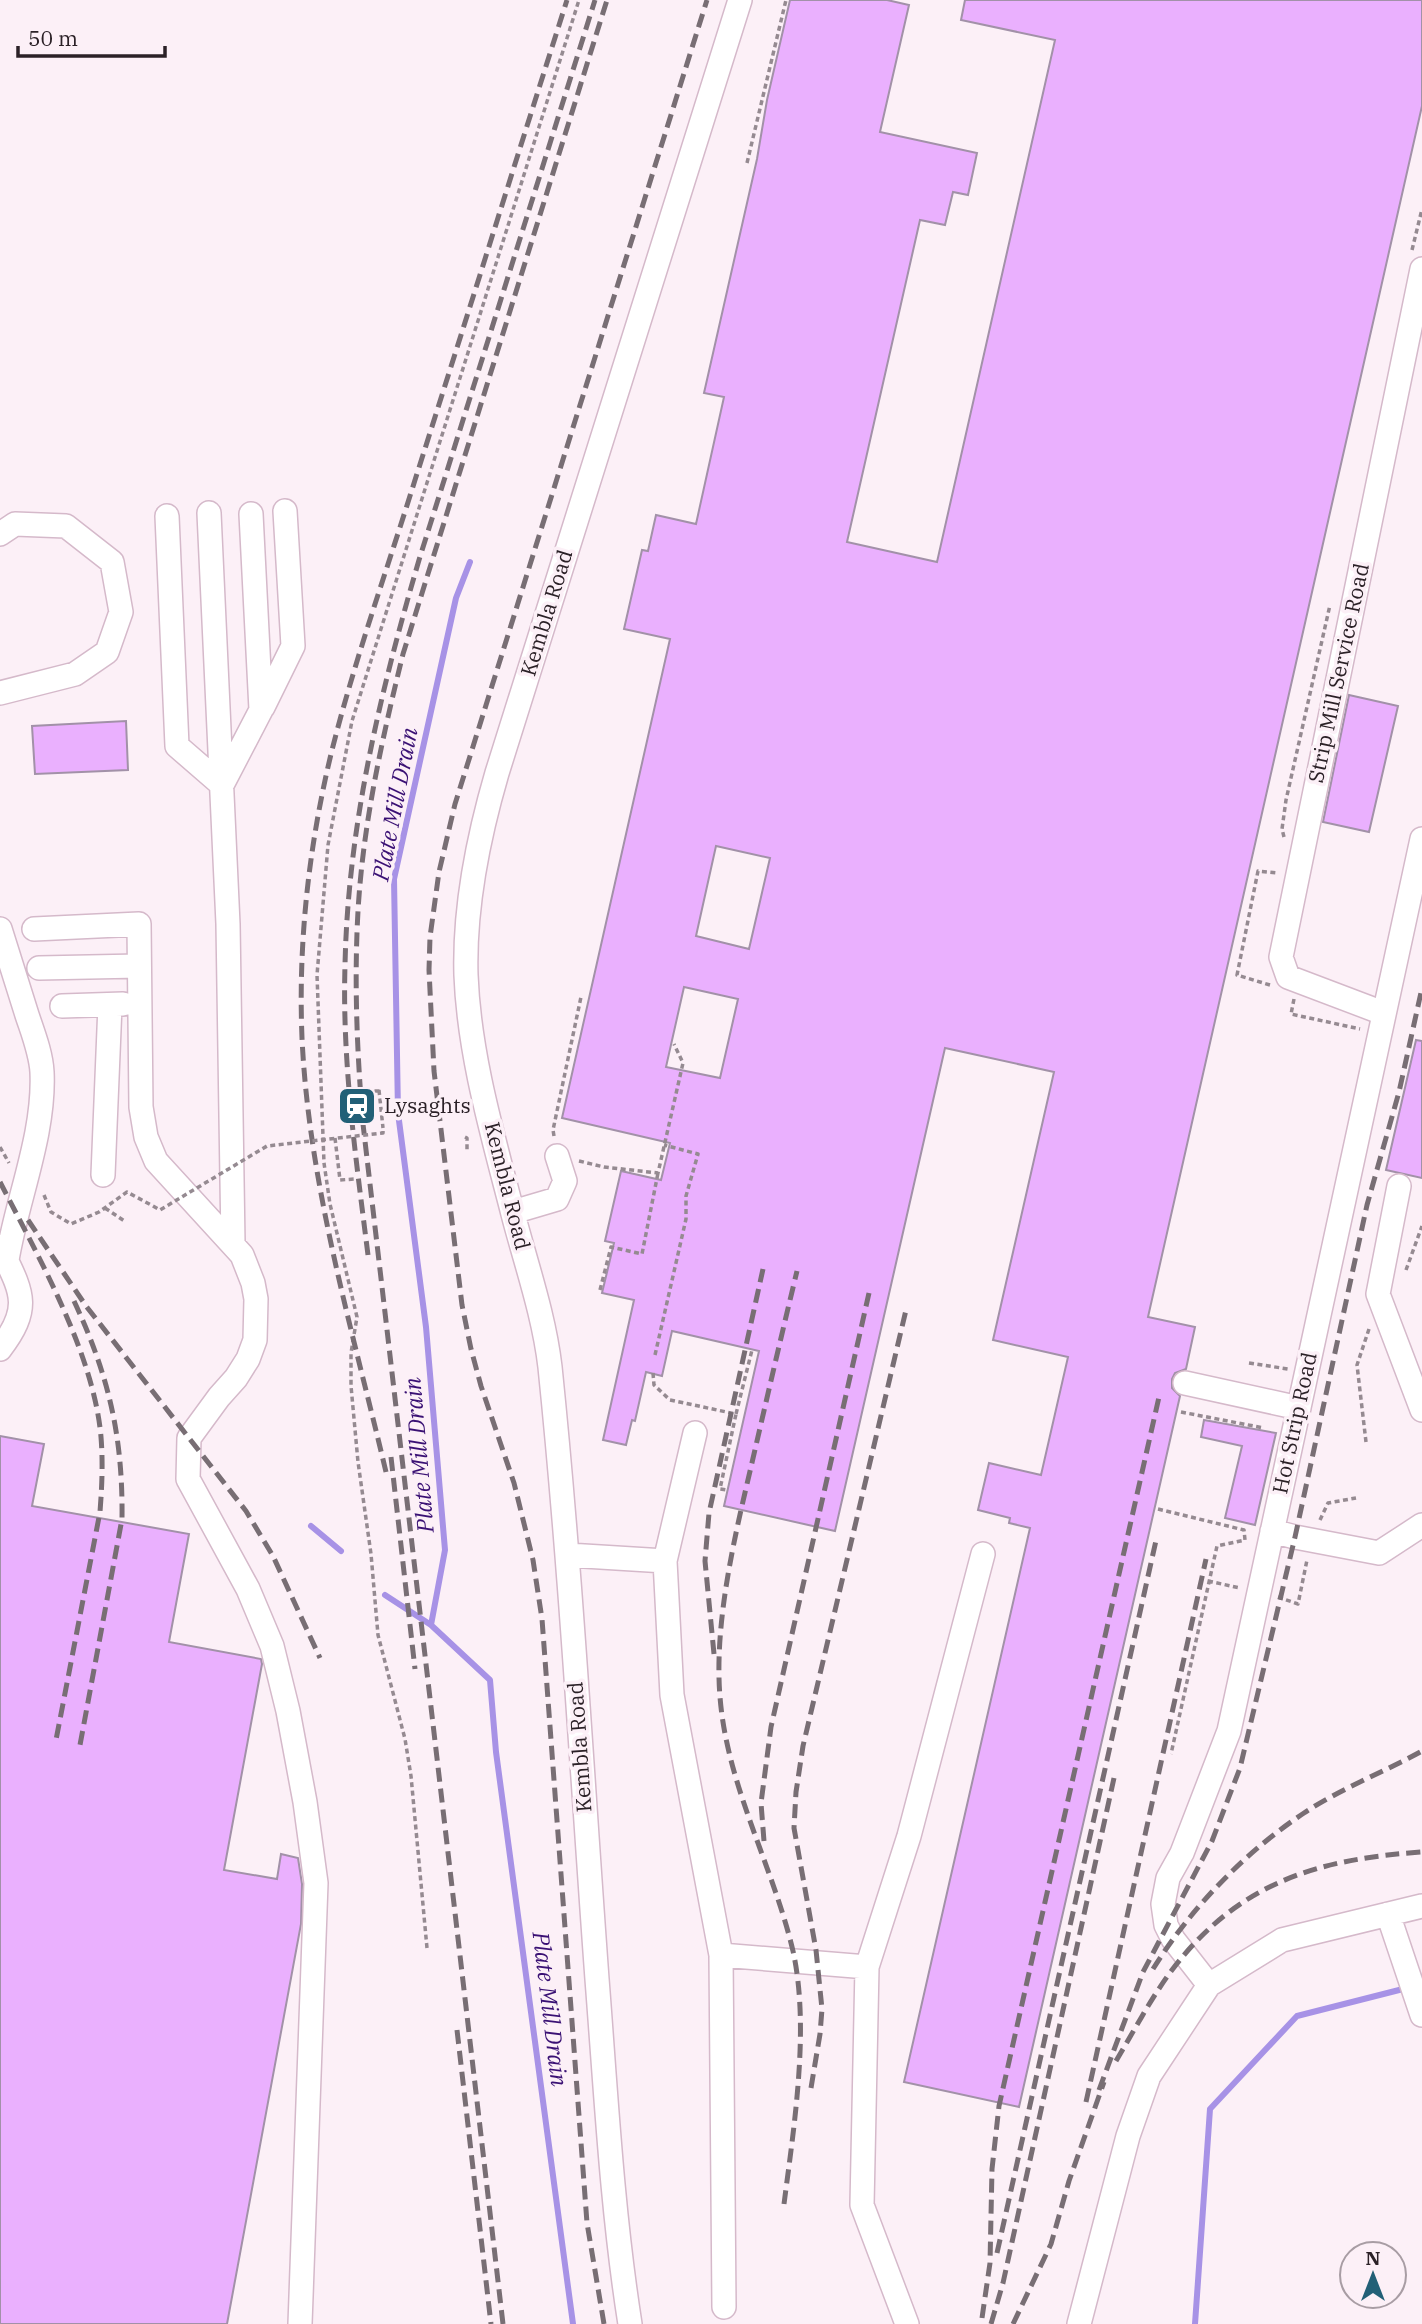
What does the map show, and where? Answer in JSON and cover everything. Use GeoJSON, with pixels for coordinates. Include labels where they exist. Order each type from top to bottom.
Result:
{"type":"FeatureCollection","features":[{"type":"Feature","properties":{"kind":"street","name":"Kembla Road"},"geometry":{"type":"LineString","coordinates":[[630,2324],[623,2279],[605,2090],[568,1555],[549,1361],[484,1092],[469,1008],[467,940],[476,861],[484,818],[497,773],[740,0]]}},
{"type":"Feature","properties":{"kind":"street","name":"Strip Mill Service Road"},"geometry":{"type":"LineString","coordinates":[[1383,1013],[1288,977],[1281,957],[1415,334],[1422,269]]}},
{"type":"Feature","properties":{"kind":"street"},"geometry":{"type":"LineString","coordinates":[[222,785],[293,646],[285,511]]}},
{"type":"Feature","properties":{"kind":"street"},"geometry":{"type":"LineString","coordinates":[[209,513],[228,924],[233,1243]]}},
{"type":"Feature","properties":{"kind":"street"},"geometry":{"type":"LineString","coordinates":[[251,514],[261,710]]}},
{"type":"Feature","properties":{"kind":"street"},"geometry":{"type":"LineString","coordinates":[[167,516],[177,746],[222,785]]}},
{"type":"Feature","properties":{"kind":"street"},"geometry":{"type":"LineString","coordinates":[[0,534],[15,524],[66,526],[111,562],[121,612],[107,652],[75,674],[0,693]]}},
{"type":"Feature","properties":{"kind":"street","name":"Hot Strip Road"},"geometry":{"type":"LineString","coordinates":[[1209,1985],[1185,1956],[1166,1925],[1164,1893],[1229,1731],[1422,839]]}},
{"type":"Feature","properties":{"kind":"street"},"geometry":{"type":"LineString","coordinates":[[34,929],[138,924],[141,1107],[150,1150],[166,1174],[233,1243],[249,1268],[253,1283],[257,1321],[255,1340],[248,1359],[236,1378],[190,1438],[188,1479],[248,1589],[271,1646],[289,1711],[311,1843],[316,1883],[300,2324]]}},
{"type":"Feature","properties":{"kind":"street"},"geometry":{"type":"LineString","coordinates":[[0,929],[42,1070],[32,1150],[2,1257],[19,1287],[22,1307],[16,1325],[0,1349]]}},
{"type":"Feature","properties":{"kind":"street"},"geometry":{"type":"LineString","coordinates":[[40,968],[139,966]]}},
{"type":"Feature","properties":{"kind":"street"},"geometry":{"type":"LineString","coordinates":[[62,1006],[140,1004]]}},
{"type":"Feature","properties":{"kind":"street"},"geometry":{"type":"LineString","coordinates":[[103,1175],[110,1005]]}},
{"type":"Feature","properties":{"kind":"street"},"geometry":{"type":"LineString","coordinates":[[513,1212],[557,1199],[565,1181],[557,1156]]}},
{"type":"Feature","properties":{"kind":"street"},"geometry":{"type":"LineString","coordinates":[[1399,1186],[1378,1294],[1422,1410]]}},
{"type":"Feature","properties":{"kind":"street"},"geometry":{"type":"LineString","coordinates":[[1185,1384],[1298,1408]]}},
{"type":"Feature","properties":{"kind":"street"},"geometry":{"type":"LineString","coordinates":[[695,1433],[665,1561],[672,1695],[721,1955],[724,2307]]}},
{"type":"Feature","properties":{"kind":"street"},"geometry":{"type":"LineString","coordinates":[[1272,1531],[1380,1552],[1422,1525]]}},
{"type":"Feature","properties":{"kind":"street"},"geometry":{"type":"LineString","coordinates":[[907,2324],[862,2206],[867,1967],[909,1836],[983,1554]]}},
{"type":"Feature","properties":{"kind":"street"},"geometry":{"type":"LineString","coordinates":[[568,1555],[665,1561]]}},
{"type":"Feature","properties":{"kind":"street"},"geometry":{"type":"LineString","coordinates":[[1079,2324],[1128,2136],[1149,2076],[1209,1985],[1282,1940],[1422,1906]]}},
{"type":"Feature","properties":{"kind":"street"},"geometry":{"type":"LineString","coordinates":[[1388,1914],[1422,2015]]}},
{"type":"Feature","properties":{"kind":"street"},"geometry":{"type":"LineString","coordinates":[[721,1955],[867,1967]]}},
{"type":"Feature","properties":{"kind":"path"},"geometry":{"type":"LineString","coordinates":[[427,1948],[411,1776],[405,1740],[378,1635],[371,1554],[358,1462],[351,1386],[351,1353],[357,1317],[330,1204],[324,1163],[317,975],[328,845],[352,721],[579,0]]}},
{"type":"Feature","properties":{"kind":"path"},"geometry":{"type":"LineString","coordinates":[[747,163],[786,0]]}},
{"type":"Feature","properties":{"kind":"path"},"geometry":{"type":"LineString","coordinates":[[581,997],[551,1129],[557,1156],[604,1167],[658,1173]]}},
{"type":"Feature","properties":{"kind":"path"},"geometry":{"type":"LineString","coordinates":[[600,1290],[611,1247],[642,1254],[683,1063],[674,1044]]}},
{"type":"Feature","properties":{"kind":"path"},"geometry":{"type":"LineString","coordinates":[[47,1205],[52,1208],[53,1214],[68,1223],[75,1223],[105,1208],[122,1194],[129,1192],[160,1210],[267,1146],[383,1133],[381,1091],[366,1091]]}},
{"type":"Feature","properties":{"kind":"path"},"geometry":{"type":"LineString","coordinates":[[465,1137],[467,1151]]}},
{"type":"Feature","properties":{"kind":"path"},"geometry":{"type":"LineString","coordinates":[[335,1138],[340,1180],[354,1179]]}},
{"type":"Feature","properties":{"kind":"path"},"geometry":{"type":"LineString","coordinates":[[655,1355],[686,1219],[686,1196],[698,1154],[664,1145]]}},
{"type":"Feature","properties":{"kind":"path"},"geometry":{"type":"LineString","coordinates":[[105,1208],[126,1222]]}},
{"type":"Feature","properties":{"kind":"path"},"geometry":{"type":"LineString","coordinates":[[736,1414],[752,1350]]}},
{"type":"Feature","properties":{"kind":"path"},"geometry":{"type":"LineString","coordinates":[[1181,1412],[1264,1428]]}},
{"type":"Feature","properties":{"kind":"path"},"geometry":{"type":"LineString","coordinates":[[1208,1581],[1298,1604],[1311,1540],[1328,1503],[1356,1498]]}},
{"type":"Feature","properties":{"kind":"path"},"geometry":{"type":"LineString","coordinates":[[1158,1509],[1244,1530],[1245,1540],[1217,1546],[1171,1754]]}},
{"type":"Feature","properties":{"kind":"building"},"geometry":{"type":"Polygon","coordinates":[[[790,0],[887,0],[909,5],[880,132],[977,153],[968,195],[953,192],[945,225],[920,220],[847,542],[937,562],[1055,40],[961,20],[965,0],[1422,0],[1422,106],[1148,1317],[1195,1327],[1186,1369],[1175,1373],[1172,1379],[1172,1388],[1180,1396],[1019,2107],[904,2082],[1030,1528],[1009,1523],[1010,1518],[978,1510],[989,1463],[1041,1475],[1068,1357],[993,1340],[1054,1072],[945,1048],[835,1531],[724,1506],[759,1351],[672,1331],[662,1376],[646,1372],[635,1421],[632,1420],[626,1445],[603,1440],[634,1300],[602,1293],[614,1243],[605,1241],[621,1171],[661,1180],[670,1143],[562,1118],[670,639],[624,629],[642,550],[648,551],[656,515],[696,524],[724,397],[704,393],[757,159],[767,100],[790,0]],[[716,846],[696,936],[749,949],[770,858],[716,846]],[[684,987],[666,1067],[720,1078],[738,999],[684,987]]]}},
{"type":"Feature","properties":{"kind":"building"},"geometry":{"type":"Polygon","coordinates":[[[1349,695],[1398,706],[1369,832],[1323,822],[1349,695]]]}},
{"type":"Feature","properties":{"kind":"building"},"geometry":{"type":"Polygon","coordinates":[[[126,721],[128,770],[35,774],[32,726],[126,721]]]}},
{"type":"Feature","properties":{"kind":"building"},"geometry":{"type":"Polygon","coordinates":[[[1416,1040],[1422,1041],[1422,1178],[1386,1170],[1416,1040]]]}},
{"type":"Feature","properties":{"kind":"building"},"geometry":{"type":"Polygon","coordinates":[[[1204,1420],[1276,1433],[1255,1525],[1225,1518],[1242,1446],[1201,1437],[1204,1420]]]}},
{"type":"Feature","properties":{"kind":"building"},"geometry":{"type":"Polygon","coordinates":[[[0,1436],[44,1444],[32,1506],[189,1534],[169,1642],[261,1659],[224,1870],[277,1879],[281,1854],[298,1858],[302,1884],[301,1924],[227,2324],[0,2324],[0,1436]]]}},
{"type":"Feature","properties":{"kind":"waterway","name":"Plate Mill Drain"},"geometry":{"type":"LineString","coordinates":[[470,562],[456,598],[394,879],[398,1113],[426,1327],[445,1550],[431,1625],[490,1680],[496,1752],[573,2324]]}},
{"type":"Feature","properties":{"kind":"waterway"},"geometry":{"type":"LineString","coordinates":[[311,1526],[341,1551]]}},
{"type":"Feature","properties":{"kind":"waterway"},"geometry":{"type":"LineString","coordinates":[[385,1595],[431,1625]]}},
{"type":"Feature","properties":{"kind":"waterway"},"geometry":{"type":"LineString","coordinates":[[1195,2324],[1210,2109],[1297,2016],[1407,1988]]}},
{"type":"Feature","properties":{"kind":"railway"},"geometry":{"type":"LineString","coordinates":[[386,1472],[334,1256],[313,1148],[306,1093],[301,1002],[311,857],[324,785],[351,682],[567,0]]}},
{"type":"Feature","properties":{"kind":"railway"},"geometry":{"type":"LineString","coordinates":[[368,1255],[351,1110],[345,1001],[347,913],[368,760],[391,660],[419,560],[595,0]]}},
{"type":"Feature","properties":{"kind":"railway"},"geometry":{"type":"LineString","coordinates":[[503,2324],[363,1124],[357,1017],[358,911],[374,782],[403,654],[607,0]]}},
{"type":"Feature","properties":{"kind":"railway"},"geometry":{"type":"LineString","coordinates":[[604,2324],[587,2223],[542,1619],[533,1560],[514,1483],[481,1386],[462,1305],[434,1071],[430,937],[439,872],[455,804],[707,0]]}},
{"type":"Feature","properties":{"kind":"railway"},"geometry":{"type":"LineString","coordinates":[[1099,2090],[1143,1972],[1212,1841],[1240,1768],[1295,1537],[1367,1205],[1399,1092],[1422,988]]}},
{"type":"Feature","properties":{"kind":"railway"},"geometry":{"type":"LineString","coordinates":[[0,1182],[47,1273],[76,1339],[88,1373],[101,1437],[100,1512],[56,1740]]}},
{"type":"Feature","properties":{"kind":"railway"},"geometry":{"type":"LineString","coordinates":[[28,1220],[86,1306],[246,1511],[273,1556],[320,1658]]}},
{"type":"Feature","properties":{"kind":"railway"},"geometry":{"type":"LineString","coordinates":[[714,1654],[705,1561],[709,1513],[763,1269]]}},
{"type":"Feature","properties":{"kind":"railway"},"geometry":{"type":"LineString","coordinates":[[784,2204],[799,2077],[798,1981],[784,1919],[732,1762],[724,1730],[719,1669],[723,1611],[732,1552],[797,1271]]}},
{"type":"Feature","properties":{"kind":"railway"},"geometry":{"type":"LineString","coordinates":[[764,1841],[761,1803],[771,1727],[869,1293]]}},
{"type":"Feature","properties":{"kind":"railway"},"geometry":{"type":"LineString","coordinates":[[74,1301],[96,1355],[112,1407],[122,1489],[122,1519],[80,1745]]}},
{"type":"Feature","properties":{"kind":"railway"},"geometry":{"type":"LineString","coordinates":[[811,2088],[822,2009],[816,1950],[794,1828],[796,1792],[803,1746],[906,1310]]}},
{"type":"Feature","properties":{"kind":"railway"},"geometry":{"type":"LineString","coordinates":[[982,2318],[990,2263],[992,2169],[999,2106],[1159,1397]]}},
{"type":"Feature","properties":{"kind":"railway"},"geometry":{"type":"LineString","coordinates":[[391,1457],[415,1669]]}},
{"type":"Feature","properties":{"kind":"railway"},"geometry":{"type":"LineString","coordinates":[[997,2253],[1157,1536]]}},
{"type":"Feature","properties":{"kind":"railway"},"geometry":{"type":"LineString","coordinates":[[1086,2102],[1206,1559]]}},
{"type":"Feature","properties":{"kind":"railway"},"geometry":{"type":"LineString","coordinates":[[1153,1969],[1201,1904],[1261,1845],[1318,1804],[1422,1751]]}},
{"type":"Feature","properties":{"kind":"railway"},"geometry":{"type":"LineString","coordinates":[[991,2324],[1003,2283],[1114,1778]]}},
{"type":"Feature","properties":{"kind":"railway"},"geometry":{"type":"LineString","coordinates":[[1116,2061],[1172,1970],[1197,1940],[1252,1896],[1314,1869],[1348,1861],[1422,1852]]}},
{"type":"Feature","properties":{"kind":"railway"},"geometry":{"type":"LineString","coordinates":[[457,2030],[491,2324]]}},
{"type":"Feature","properties":{"kind":"railway"},"geometry":{"type":"LineString","coordinates":[[1013,2324],[1051,2244],[1069,2181],[1104,2082]]}},
{"type":"Feature","properties":{"kind":"place","name":"Lysaghts"},"geometry":{"type":"Point","coordinates":[357,1106]}}]}
